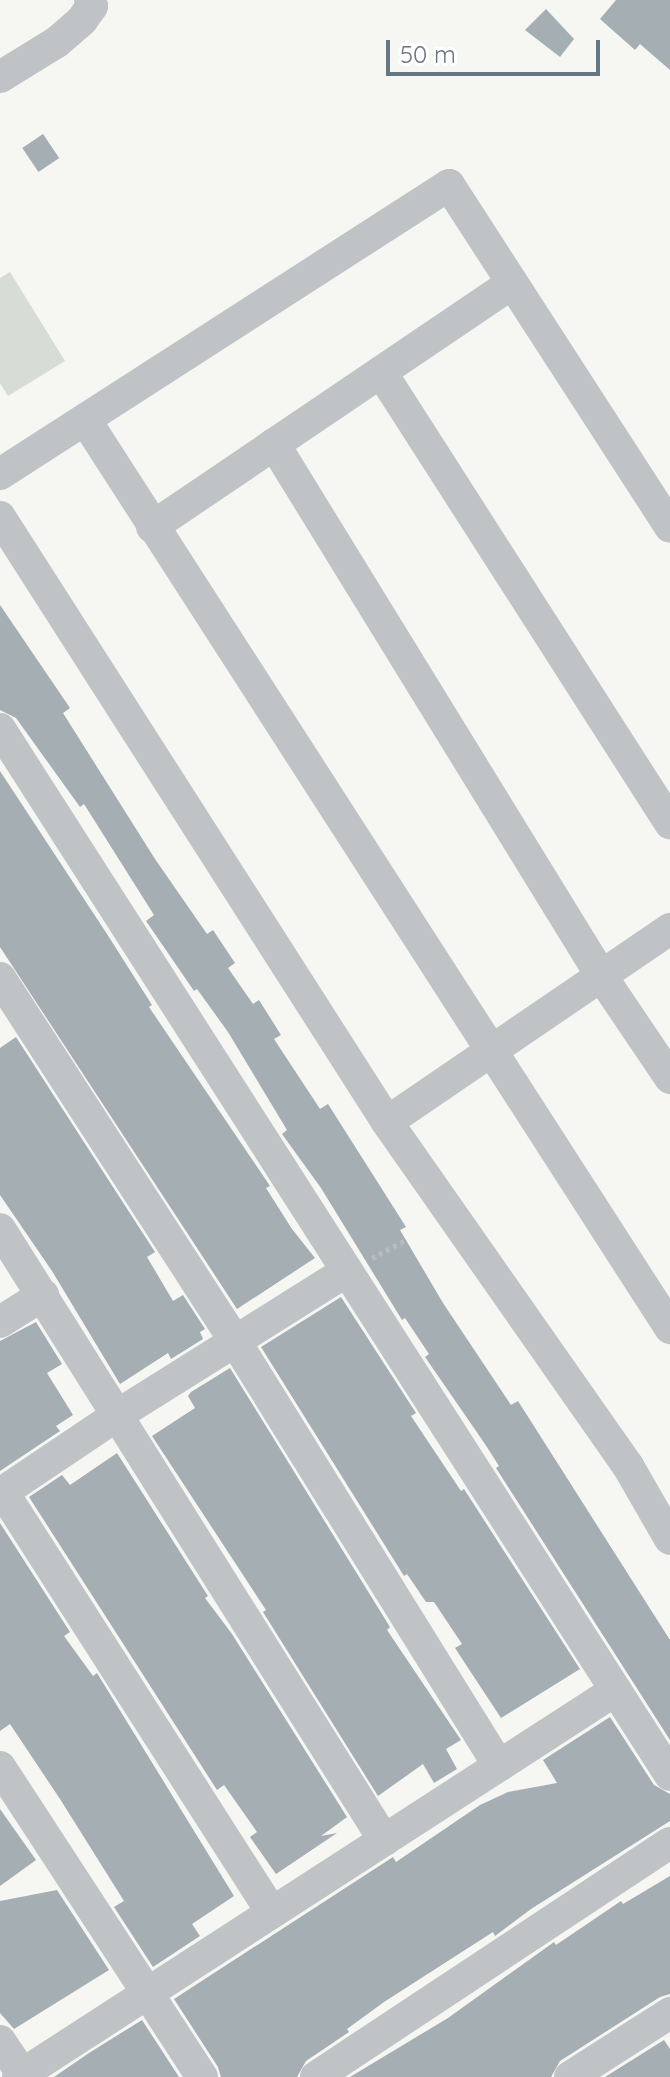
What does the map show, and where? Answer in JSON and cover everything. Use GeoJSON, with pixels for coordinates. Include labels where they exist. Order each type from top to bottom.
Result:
{"type":"FeatureCollection","features":[{"type":"Feature","properties":{"kind":"street"},"geometry":{"type":"LineString","coordinates":[[0,77],[57,42],[82,20],[92,6],[90,0]]}},
{"type":"Feature","properties":{"kind":"street"},"geometry":{"type":"LineString","coordinates":[[0,474],[449,185],[670,527]]}},
{"type":"Feature","properties":{"kind":"street"},"geometry":{"type":"LineString","coordinates":[[152,527],[512,283]]}},
{"type":"Feature","properties":{"kind":"street"},"geometry":{"type":"LineString","coordinates":[[381,372],[666,807]]}},
{"type":"Feature","properties":{"kind":"street"},"geometry":{"type":"LineString","coordinates":[[86,421],[670,1328]]}},
{"type":"Feature","properties":{"kind":"street"},"geometry":{"type":"LineString","coordinates":[[274,444],[602,977],[670,1078]]}},
{"type":"Feature","properties":{"kind":"street"},"geometry":{"type":"LineString","coordinates":[[0,517],[387,1122],[628,1466],[670,1539]]}},
{"type":"Feature","properties":{"kind":"street"},"geometry":{"type":"LineString","coordinates":[[0,729],[670,1775]]}},
{"type":"Feature","properties":{"kind":"street"},"geometry":{"type":"LineString","coordinates":[[387,1122],[491,1054],[670,929]]}},
{"type":"Feature","properties":{"kind":"street"},"geometry":{"type":"LineString","coordinates":[[0,978],[235,1341],[499,1766]]}},
{"type":"Feature","properties":{"kind":"street"},"geometry":{"type":"LineString","coordinates":[[0,1229],[384,1840]]}},
{"type":"Feature","properties":{"kind":"street"},"geometry":{"type":"LineString","coordinates":[[272,1912],[1,1493],[119,1414],[347,1271]]}},
{"type":"Feature","properties":{"kind":"street"},"geometry":{"type":"LineString","coordinates":[[0,1322],[43,1295]]}},
{"type":"Feature","properties":{"kind":"street"},"geometry":{"type":"LineString","coordinates":[[0,2041],[20,2076],[616,1690]]}},
{"type":"Feature","properties":{"kind":"street"},"geometry":{"type":"LineString","coordinates":[[0,1767],[145,1994],[202,2077]]}},
{"type":"Feature","properties":{"kind":"street"},"geometry":{"type":"LineString","coordinates":[[316,2077],[670,1843]]}},
{"type":"Feature","properties":{"kind":"street"},"geometry":{"type":"LineString","coordinates":[[570,2077],[670,2013]]}},
{"type":"Feature","properties":{"kind":"shaded area"},"geometry":{"type":"Polygon","coordinates":[[[10,272],[65,361],[8,396],[0,383],[0,278],[10,272]]]}},
{"type":"Feature","properties":{"kind":"building"},"geometry":{"type":"Polygon","coordinates":[[[616,0],[670,0],[670,70],[640,44],[635,50],[600,19],[616,0]]]}},
{"type":"Feature","properties":{"kind":"building"},"geometry":{"type":"Polygon","coordinates":[[[546,9],[574,39],[560,57],[525,30],[546,9]]]}},
{"type":"Feature","properties":{"kind":"building"},"geometry":{"type":"Polygon","coordinates":[[[43,134],[59,158],[38,172],[22,148],[43,134]]]}},
{"type":"Feature","properties":{"kind":"building"},"geometry":{"type":"Polygon","coordinates":[[[0,605],[70,708],[63,713],[155,859],[207,934],[213,930],[235,963],[228,968],[253,1004],[259,1000],[281,1035],[274,1039],[320,1109],[328,1104],[406,1227],[400,1230],[443,1303],[511,1405],[518,1401],[670,1640],[670,1740],[496,1468],[499,1466],[485,1444],[425,1357],[429,1354],[405,1318],[402,1320],[321,1188],[282,1134],[287,1130],[228,1032],[197,989],[194,991],[146,921],[154,915],[84,804],[80,807],[16,718],[0,710],[0,605]]]}},
{"type":"Feature","properties":{"kind":"building"},"geometry":{"type":"Polygon","coordinates":[[[0,771],[152,1005],[149,1007],[270,1186],[266,1188],[292,1229],[315,1258],[237,1309],[0,947],[0,771]]]}},
{"type":"Feature","properties":{"kind":"building"},"geometry":{"type":"Polygon","coordinates":[[[16,1037],[155,1252],[147,1257],[173,1301],[183,1295],[205,1329],[200,1332],[203,1339],[171,1359],[168,1353],[120,1384],[52,1271],[0,1195],[0,1048],[16,1037]]]}},
{"type":"Feature","properties":{"kind":"building"},"geometry":{"type":"Polygon","coordinates":[[[341,1297],[416,1413],[411,1416],[461,1491],[464,1489],[580,1669],[501,1718],[455,1648],[462,1644],[434,1602],[426,1602],[407,1574],[404,1576],[261,1347],[341,1297]]]}},
{"type":"Feature","properties":{"kind":"building"},"geometry":{"type":"Polygon","coordinates":[[[36,1322],[62,1364],[47,1373],[73,1415],[56,1426],[60,1431],[0,1471],[0,1341],[36,1322]]]}},
{"type":"Feature","properties":{"kind":"building"},"geometry":{"type":"Polygon","coordinates":[[[230,1368],[390,1627],[387,1630],[461,1740],[446,1749],[457,1769],[434,1783],[423,1764],[378,1796],[263,1612],[266,1610],[152,1436],[195,1408],[188,1396],[191,1392],[230,1368]]]}},
{"type":"Feature","properties":{"kind":"building"},"geometry":{"type":"Polygon","coordinates":[[[117,1453],[208,1596],[205,1598],[232,1634],[347,1817],[321,1836],[337,1833],[276,1874],[250,1837],[257,1832],[224,1785],[217,1790],[29,1497],[62,1475],[70,1485],[117,1453]]]}},
{"type":"Feature","properties":{"kind":"building"},"geometry":{"type":"Polygon","coordinates":[[[0,1523],[70,1632],[64,1636],[93,1676],[97,1673],[234,1896],[192,1924],[200,1936],[153,1967],[114,1907],[124,1901],[60,1799],[10,1724],[0,1731],[0,1523]]]}},
{"type":"Feature","properties":{"kind":"building"},"geometry":{"type":"Polygon","coordinates":[[[610,1717],[654,1785],[670,1794],[670,1821],[531,1909],[495,1936],[493,1932],[384,2002],[347,2029],[349,2032],[306,2061],[297,2077],[221,2077],[218,2067],[174,1999],[393,1857],[396,1862],[480,1805],[508,1792],[557,1783],[543,1760],[610,1717]]]}},
{"type":"Feature","properties":{"kind":"building"},"geometry":{"type":"Polygon","coordinates":[[[0,1809],[36,1860],[0,1886],[0,1809]]]}},
{"type":"Feature","properties":{"kind":"building"},"geometry":{"type":"Polygon","coordinates":[[[670,1876],[670,1994],[660,1997],[560,2061],[551,2077],[350,2077],[448,2018],[554,1942],[556,1945],[621,1901],[623,1904],[670,1876]]]}},
{"type":"Feature","properties":{"kind":"building"},"geometry":{"type":"Polygon","coordinates":[[[57,1890],[109,1970],[14,2029],[0,2013],[0,1901],[57,1890]]]}},
{"type":"Feature","properties":{"kind":"building"},"geometry":{"type":"Polygon","coordinates":[[[142,2020],[179,2077],[54,2077],[89,2053],[142,2020]]]}},
{"type":"Feature","properties":{"kind":"building"},"geometry":{"type":"Polygon","coordinates":[[[664,2040],[670,2049],[670,2077],[605,2077],[664,2040]]]}}]}
